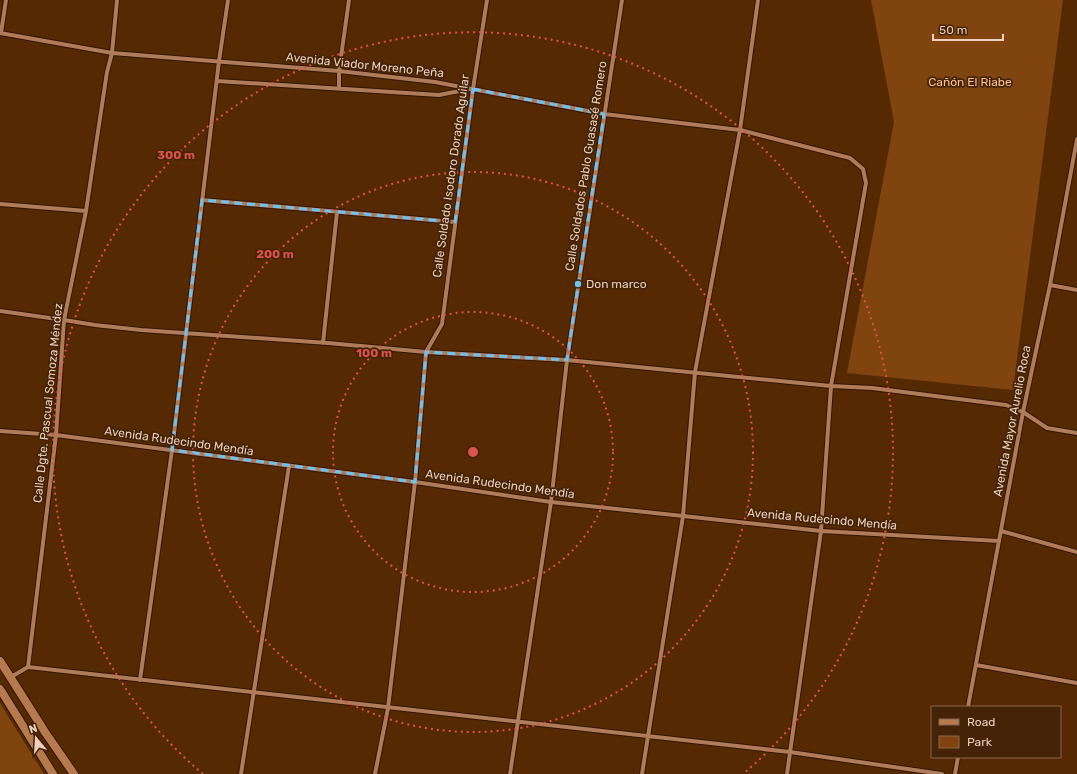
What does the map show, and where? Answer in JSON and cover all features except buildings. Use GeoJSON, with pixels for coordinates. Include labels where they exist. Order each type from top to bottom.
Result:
{"type":"FeatureCollection","features":[{"type":"Feature","properties":{"kind":"main road"},"geometry":{"type":"LineString","coordinates":[[0,661],[45,732],[74,774]]}},
{"type":"Feature","properties":{"kind":"main road"},"geometry":{"type":"LineString","coordinates":[[0,689],[53,774]]}},
{"type":"Feature","properties":{"kind":"street"},"geometry":{"type":"LineString","coordinates":[[0,33],[6,0]]}},
{"type":"Feature","properties":{"kind":"street","name":"Calle Dgte. Pascual Somoza Méndez"},"geometry":{"type":"LineString","coordinates":[[28,667],[56,435],[64,320],[86,211],[107,72],[112,53],[117,0]]}},
{"type":"Feature","properties":{"kind":"street"},"geometry":{"type":"LineString","coordinates":[[140,680],[172,450],[219,61],[228,0]]}},
{"type":"Feature","properties":{"kind":"street"},"geometry":{"type":"LineString","coordinates":[[339,89],[339,71],[349,0]]}},
{"type":"Feature","properties":{"kind":"street","name":"Calle Soldado Isodoro Dorado Aguilar"},"geometry":{"type":"LineString","coordinates":[[426,352],[442,324],[473,89],[487,0]]}},
{"type":"Feature","properties":{"kind":"street","name":"Calle Soldados Pablo Guasasé Romero"},"geometry":{"type":"LineString","coordinates":[[510,774],[551,502],[567,360],[622,0]]}},
{"type":"Feature","properties":{"kind":"street"},"geometry":{"type":"LineString","coordinates":[[642,774],[683,516],[695,372],[740,130],[758,0]]}},
{"type":"Feature","properties":{"kind":"street","name":"Avenida Viador Moreno Peña"},"geometry":{"type":"LineString","coordinates":[[0,33],[112,53],[339,71],[435,82],[473,89]]}},
{"type":"Feature","properties":{"kind":"street","name":"Avenida Viador Moreno Peña"},"geometry":{"type":"LineString","coordinates":[[217,81],[439,95],[473,89]]}},
{"type":"Feature","properties":{"kind":"street"},"geometry":{"type":"LineString","coordinates":[[473,89],[604,114],[740,130],[850,158],[863,169],[866,183],[831,386],[821,531],[787,774]]}},
{"type":"Feature","properties":{"kind":"street","name":"Avenida Mayor Aurelio Roca"},"geometry":{"type":"LineString","coordinates":[[968,706],[1023,412],[1050,285],[1077,139]]}},
{"type":"Feature","properties":{"kind":"street"},"geometry":{"type":"LineString","coordinates":[[202,200],[455,222]]}},
{"type":"Feature","properties":{"kind":"street"},"geometry":{"type":"LineString","coordinates":[[0,204],[86,211]]}},
{"type":"Feature","properties":{"kind":"street"},"geometry":{"type":"LineString","coordinates":[[323,343],[337,212]]}},
{"type":"Feature","properties":{"kind":"street"},"geometry":{"type":"LineString","coordinates":[[1050,285],[1077,290]]}},
{"type":"Feature","properties":{"kind":"street"},"geometry":{"type":"LineString","coordinates":[[0,311],[141,330],[426,352],[567,360],[831,386],[872,388],[1006,405],[1023,412],[1047,428],[1077,432]]}},
{"type":"Feature","properties":{"kind":"street"},"geometry":{"type":"LineString","coordinates":[[375,774],[388,708],[415,482],[426,352]]}},
{"type":"Feature","properties":{"kind":"street","name":"Avenida Rudecindo Mendía"},"geometry":{"type":"LineString","coordinates":[[0,431],[56,435],[415,482],[551,502],[821,531],[1000,541]]}},
{"type":"Feature","properties":{"kind":"street"},"geometry":{"type":"LineString","coordinates":[[241,774],[289,466]]}},
{"type":"Feature","properties":{"kind":"street"},"geometry":{"type":"LineString","coordinates":[[1001,530],[1077,552]]}},
{"type":"Feature","properties":{"kind":"street"},"geometry":{"type":"LineString","coordinates":[[976,665],[1077,683]]}},
{"type":"Feature","properties":{"kind":"street"},"geometry":{"type":"LineString","coordinates":[[10,677],[28,667],[790,752],[942,774]]}},
{"type":"Feature","properties":{"kind":"street"},"geometry":{"type":"LineString","coordinates":[[955,774],[958,758]]}},
{"type":"Feature","properties":{"kind":"highlighted area"},"geometry":{"type":"Polygon","coordinates":[[[473,89],[604,114],[567,360],[426,352],[415,482],[172,450],[202,200],[455,222],[473,89]]]}},
{"type":"Feature","properties":{"kind":"green space","name":"Cañón El Riabe"},"geometry":{"type":"Polygon","coordinates":[[[871,0],[1063,0],[1013,390],[847,373],[894,122],[871,0]]]}},
{"type":"Feature","properties":{"kind":"green space"},"geometry":{"type":"Polygon","coordinates":[[[0,703],[44,774],[0,774],[0,703]]]}},
{"type":"Feature","properties":{"kind":"place","name":"Don marco"},"geometry":{"type":"Point","coordinates":[578,284]}}]}
